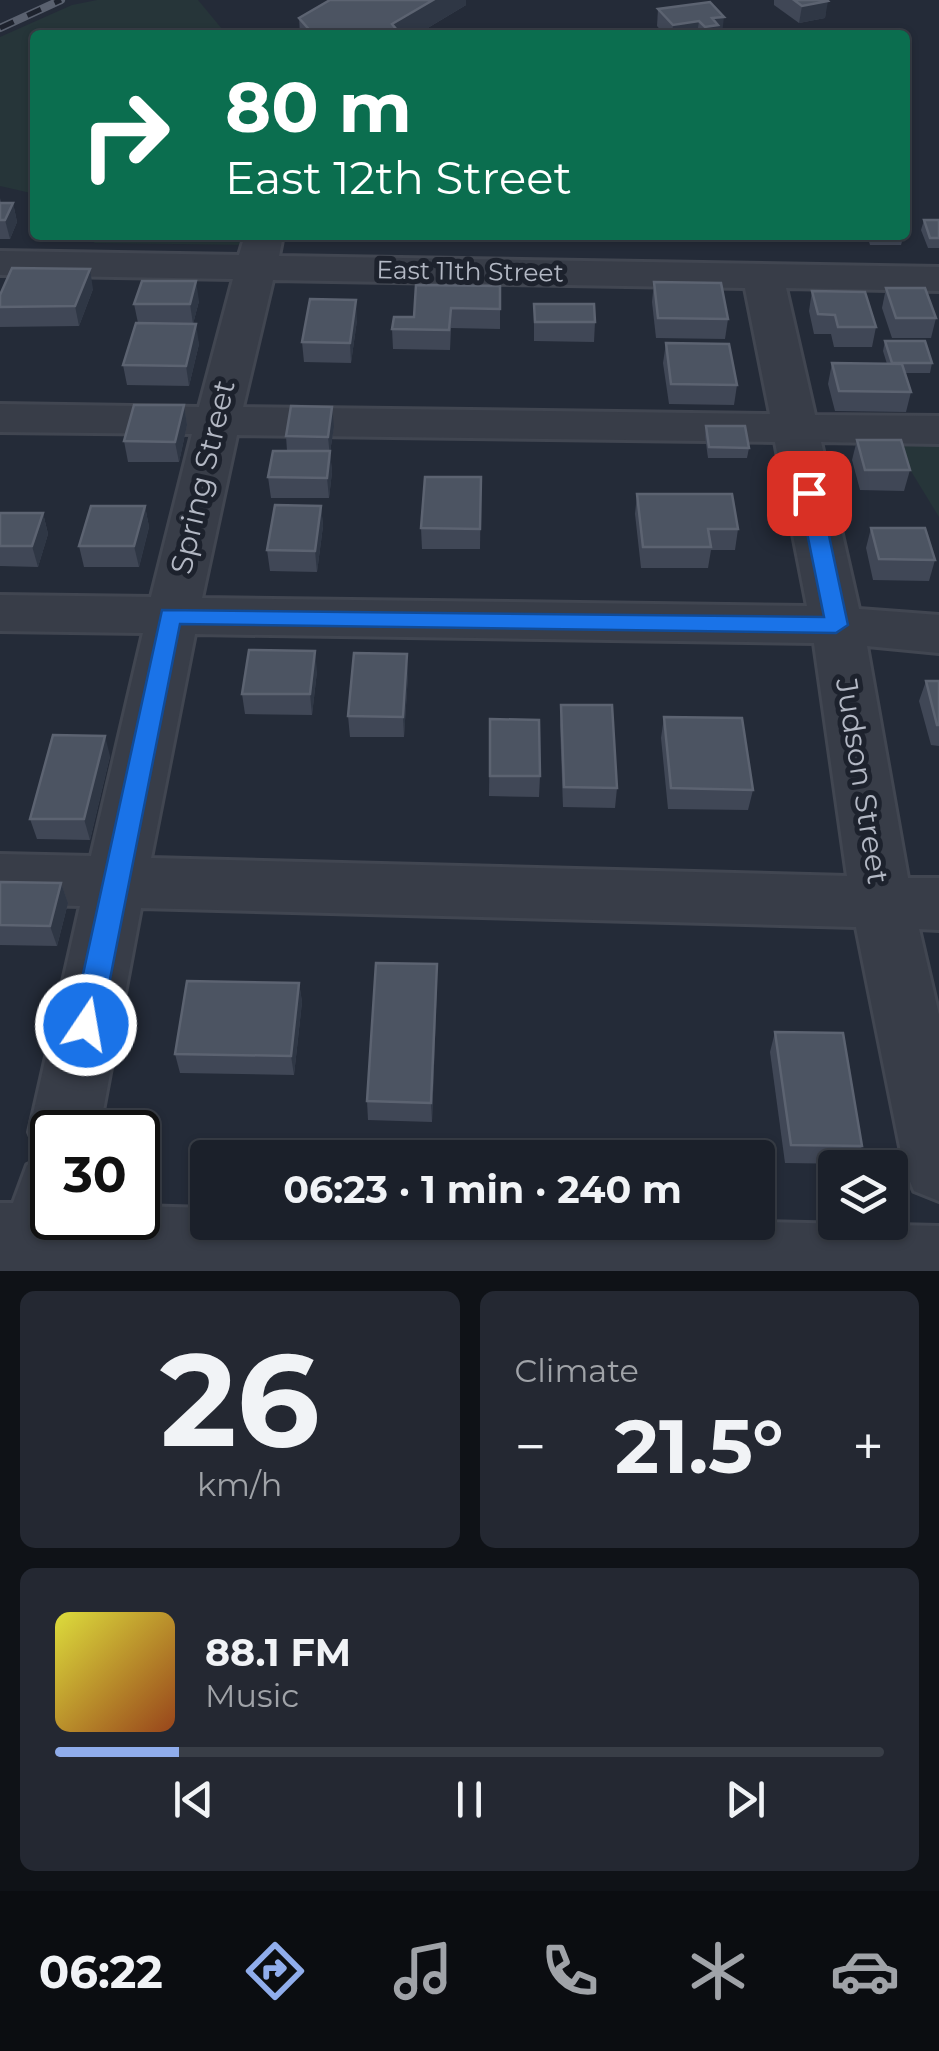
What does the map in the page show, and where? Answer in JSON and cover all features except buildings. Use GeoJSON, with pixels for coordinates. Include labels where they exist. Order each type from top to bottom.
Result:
{"type":"FeatureCollection","features":[{"type":"Feature","properties":{"kind":"street","name":"East 11th Street"},"geometry":{"type":"LineString","coordinates":[[0,263],[260,251],[763,276],[939,279]]}},
{"type":"Feature","properties":{"kind":"street","name":"Spring Street"},"geometry":{"type":"LineString","coordinates":[[69,1110],[170,616],[214,423],[260,251]]}},
{"type":"Feature","properties":{"kind":"street","name":"Judson Street"},"geometry":{"type":"LineString","coordinates":[[763,276],[836,625],[910,904],[939,1168]]}},
{"type":"Feature","properties":{"kind":"street"},"geometry":{"type":"LineString","coordinates":[[0,418],[939,430]]}},
{"type":"Feature","properties":{"kind":"street"},"geometry":{"type":"LineString","coordinates":[[0,613],[836,625],[939,634]]}},
{"type":"Feature","properties":{"kind":"street"},"geometry":{"type":"LineString","coordinates":[[0,879],[910,904]]}},
{"type":"Feature","properties":{"kind":"street"},"geometry":{"type":"LineString","coordinates":[[160,1239],[939,1263]]}},
{"type":"Feature","properties":{"kind":"shaded area"},"geometry":{"type":"Polygon","coordinates":[[[97,0],[198,0],[223,30],[30,30],[30,193],[0,186],[0,37],[72,5],[97,0]]]}},
{"type":"Feature","properties":{"kind":"shaded area"},"geometry":{"type":"Polygon","coordinates":[[[95,240],[252,240],[251,245],[94,243],[95,240]]]}},
{"type":"Feature","properties":{"kind":"shaded area"},"geometry":{"type":"Polygon","coordinates":[[[939,441],[939,517],[895,445],[939,441]]]}},
{"type":"Feature","properties":{"kind":"railway"},"geometry":{"type":"LineString","coordinates":[[0,28],[61,0]]}},
{"type":"Feature","properties":{"kind":"route"},"geometry":{"type":"LineString","coordinates":[[86,1025],[170,616],[836,625],[809,493]]}}]}
